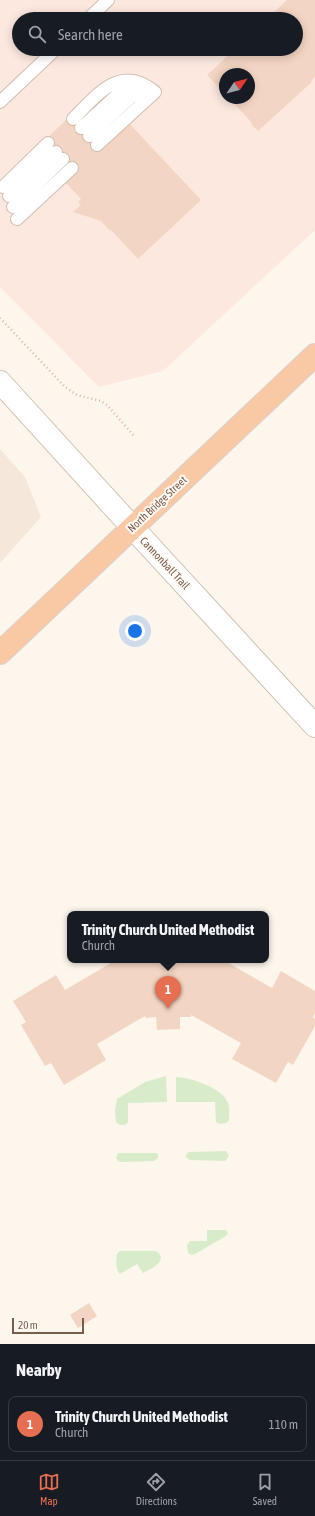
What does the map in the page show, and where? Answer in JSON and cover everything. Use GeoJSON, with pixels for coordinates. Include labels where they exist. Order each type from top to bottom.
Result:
{"type":"FeatureCollection","features":[{"type":"Feature","properties":{"kind":"highway","name":"North Bridge Street"},"geometry":{"type":"LineString","coordinates":[[0,653],[315,355]]}},
{"type":"Feature","properties":{"kind":"street","name":"Cannonball Trail"},"geometry":{"type":"LineString","coordinates":[[0,382],[315,726]]}},
{"type":"Feature","properties":{"kind":"lane"},"geometry":{"type":"LineString","coordinates":[[95,12],[108,0]]}},
{"type":"Feature","properties":{"kind":"lane"},"geometry":{"type":"LineString","coordinates":[[0,102],[49,56]]}},
{"type":"Feature","properties":{"kind":"lane"},"geometry":{"type":"LineString","coordinates":[[81,128],[125,88],[132,86],[144,87],[155,92],[98,145]]}},
{"type":"Feature","properties":{"kind":"lane"},"geometry":{"type":"LineString","coordinates":[[8,197],[56,151],[8,197]]}},
{"type":"Feature","properties":{"kind":"lane"},"geometry":{"type":"LineString","coordinates":[[17,219],[72,168]]}},
{"type":"Feature","properties":{"kind":"path"},"geometry":{"type":"LineString","coordinates":[[0,318],[65,387],[77,394],[101,401],[107,405],[135,436]]}},
{"type":"Feature","properties":{"kind":"shaded area"},"geometry":{"type":"Polygon","coordinates":[[[0,0],[315,0],[315,230],[163,371],[99,387],[0,287],[0,0]]]}},
{"type":"Feature","properties":{"kind":"shaded area"},"geometry":{"type":"Polygon","coordinates":[[[0,449],[25,477],[41,517],[0,563],[0,449]]]}},
{"type":"Feature","properties":{"kind":"green space"},"geometry":{"type":"Polygon","coordinates":[[[166,1076],[167,1102],[128,1103],[128,1122],[125,1125],[120,1125],[116,1122],[115,1110],[117,1099],[145,1082],[166,1076]]]}},
{"type":"Feature","properties":{"kind":"green space"},"geometry":{"type":"Polygon","coordinates":[[[176,1077],[197,1081],[224,1096],[228,1103],[229,1120],[221,1124],[216,1122],[215,1102],[176,1102],[176,1077]]]}},
{"type":"Feature","properties":{"kind":"green space"},"geometry":{"type":"Polygon","coordinates":[[[226,1151],[229,1156],[225,1161],[190,1160],[186,1157],[187,1153],[189,1152],[226,1151]]]}},
{"type":"Feature","properties":{"kind":"green space"},"geometry":{"type":"Polygon","coordinates":[[[118,1153],[156,1153],[158,1154],[158,1158],[154,1161],[120,1162],[116,1158],[118,1153]]]}},
{"type":"Feature","properties":{"kind":"green space"},"geometry":{"type":"Polygon","coordinates":[[[207,1230],[226,1230],[228,1233],[226,1236],[195,1254],[192,1255],[188,1253],[187,1245],[190,1241],[207,1241],[207,1230]]]}},
{"type":"Feature","properties":{"kind":"green space"},"geometry":{"type":"Polygon","coordinates":[[[120,1251],[156,1251],[160,1254],[161,1258],[158,1264],[143,1273],[137,1264],[120,1274],[117,1270],[116,1262],[117,1254],[120,1251]]]}},
{"type":"Feature","properties":{"kind":"building"},"geometry":{"type":"Polygon","coordinates":[[[287,0],[315,0],[315,77],[311,81],[312,82],[258,131],[235,104],[255,104],[255,68],[219,68],[219,88],[207,75],[227,56],[303,56],[303,12],[274,12],[287,0]]]}},
{"type":"Feature","properties":{"kind":"building"},"geometry":{"type":"Polygon","coordinates":[[[70,116],[97,145],[126,120],[201,200],[138,259],[101,221],[73,212],[81,205],[78,202],[81,199],[64,181],[72,168],[45,140],[70,116]]]}},
{"type":"Feature","properties":{"kind":"building"},"geometry":{"type":"Polygon","coordinates":[[[111,963],[228,963],[272,988],[281,971],[315,991],[315,1013],[313,1017],[315,1019],[315,1026],[293,1065],[288,1062],[276,1083],[232,1059],[241,1043],[191,1015],[191,1017],[180,1017],[180,1029],[157,1030],[156,1017],[146,1018],[145,1016],[97,1044],[106,1060],[64,1085],[51,1063],[45,1066],[21,1025],[26,1022],[13,1001],[56,975],[65,990],[111,963]]]}},
{"type":"Feature","properties":{"kind":"building"},"geometry":{"type":"Polygon","coordinates":[[[89,1303],[97,1316],[78,1328],[70,1315],[89,1303]]]}},
{"type":"Feature","properties":{"kind":"place","name":"Trinity Church United Methodist"},"geometry":{"type":"Point","coordinates":[168,1009]}}]}
